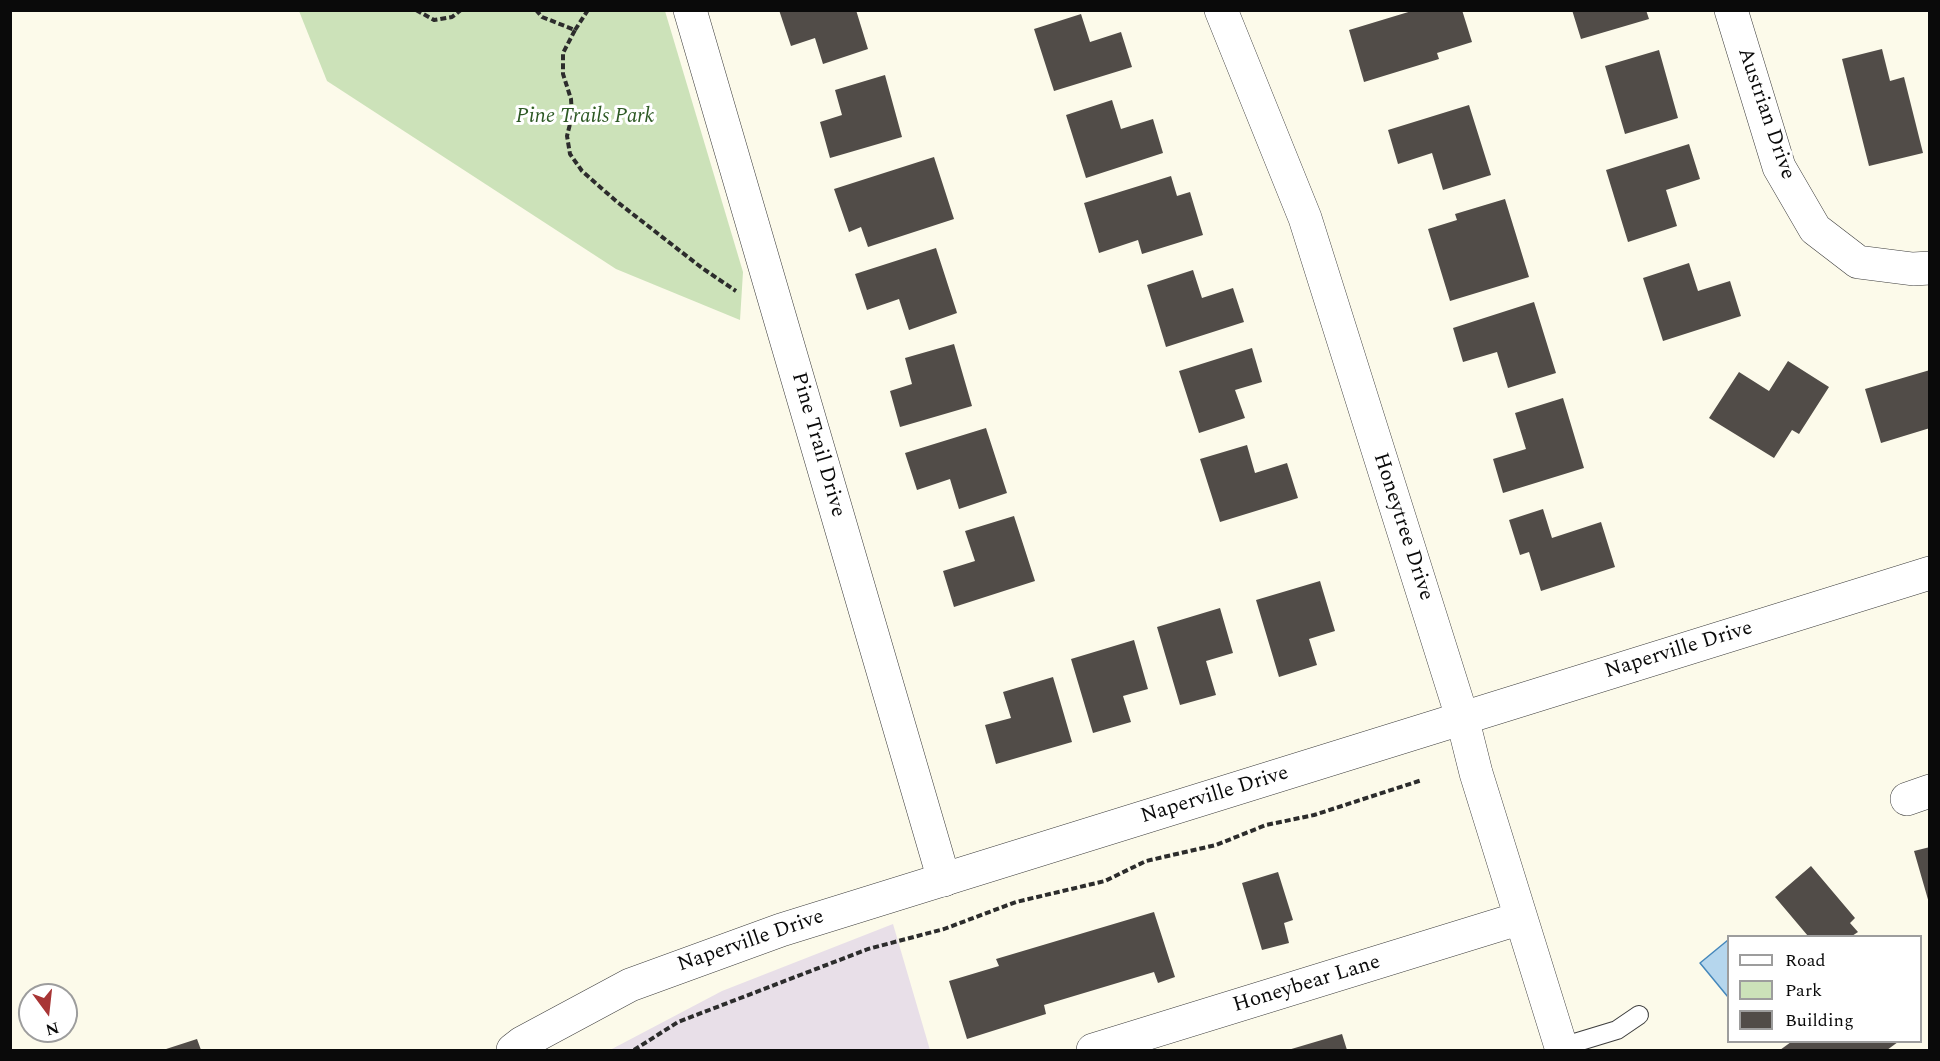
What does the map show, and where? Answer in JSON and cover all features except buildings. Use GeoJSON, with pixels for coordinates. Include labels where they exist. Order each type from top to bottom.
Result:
{"type":"FeatureCollection","features":[{"type":"Feature","properties":{"kind":"street","name":"Pine Trail Drive"},"geometry":{"type":"LineString","coordinates":[[690,10],[944,880]]}},
{"type":"Feature","properties":{"kind":"street","name":"Honeytree Drive"},"geometry":{"type":"LineString","coordinates":[[1221,10],[1305,218],[1462,717],[1476,773],[1561,1048]]}},
{"type":"Feature","properties":{"kind":"street","name":"Austrian Drive"},"geometry":{"type":"LineString","coordinates":[[1731,10],[1779,167],[1815,230],[1858,262],[1913,269],[1929,268]]}},
{"type":"Feature","properties":{"kind":"street","name":"Naperville Drive"},"geometry":{"type":"LineString","coordinates":[[513,1050],[630,985],[781,930],[1929,573]]}},
{"type":"Feature","properties":{"kind":"street","name":"Honeybear Lane"},"geometry":{"type":"LineString","coordinates":[[1093,1050],[1521,918]]}},
{"type":"Feature","properties":{"kind":"lane"},"geometry":{"type":"LineString","coordinates":[[1561,1048],[1617,1030],[1639,1015]]}},
{"type":"Feature","properties":{"kind":"path"},"geometry":{"type":"LineString","coordinates":[[416,10],[418,14],[434,20],[452,17],[461,10]]}},
{"type":"Feature","properties":{"kind":"path"},"geometry":{"type":"LineString","coordinates":[[536,10],[542,17],[574,30]]}},
{"type":"Feature","properties":{"kind":"path"},"geometry":{"type":"LineString","coordinates":[[588,10],[574,30],[563,53],[563,74],[571,99],[572,116],[567,136],[570,154],[582,171],[616,201],[702,268],[743,296]]}},
{"type":"Feature","properties":{"kind":"path"},"geometry":{"type":"LineString","coordinates":[[634,1050],[678,1022],[868,949],[944,928],[1016,902],[1105,882],[1146,861],[1216,845],[1266,825],[1314,815],[1422,780]]}},
{"type":"Feature","properties":{"kind":"shaded area"},"geometry":{"type":"Polygon","coordinates":[[[893,924],[930,1050],[610,1050],[722,991],[893,924]]]}},
{"type":"Feature","properties":{"kind":"green space","name":"Pine Trails Park"},"geometry":{"type":"Polygon","coordinates":[[[299,11],[665,11],[743,272],[740,320],[616,269],[327,81],[299,11]]]}},
{"type":"Feature","properties":{"kind":"water"},"geometry":{"type":"Polygon","coordinates":[[[1727,941],[1727,996],[1700,963],[1727,941]]]}}]}
